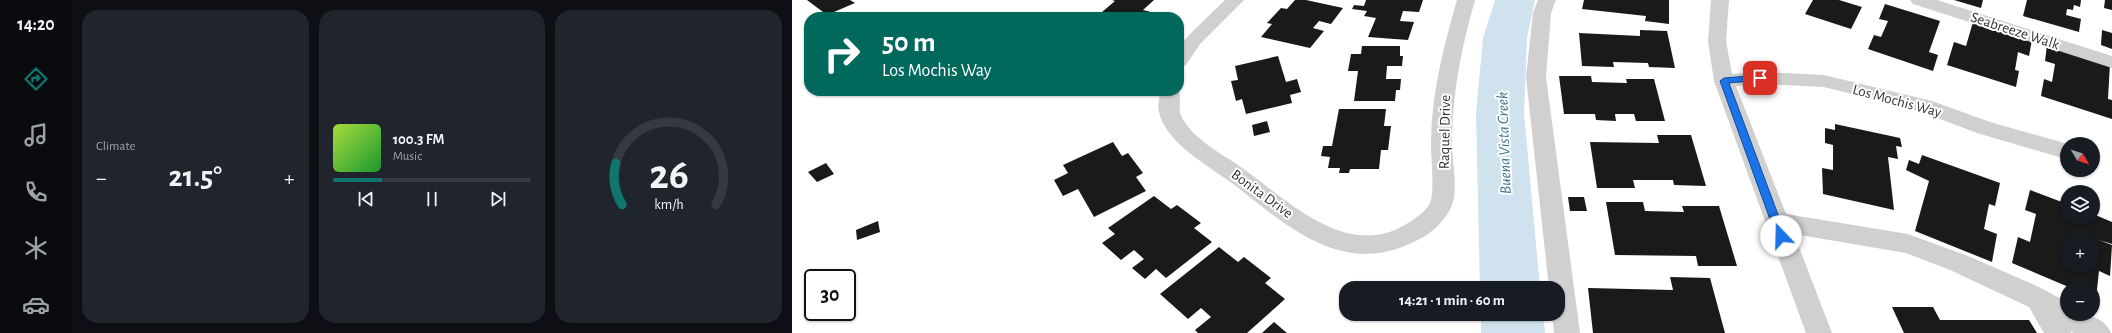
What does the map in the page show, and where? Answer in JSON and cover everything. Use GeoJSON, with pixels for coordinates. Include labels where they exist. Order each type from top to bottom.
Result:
{"type":"FeatureCollection","features":[{"type":"Feature","properties":{"kind":"street"},"geometry":{"type":"LineString","coordinates":[[1184,54],[1194,40],[1235,0]]}},
{"type":"Feature","properties":{"kind":"street","name":"Raquel Drive"},"geometry":{"type":"LineString","coordinates":[[1394,242],[1417,230],[1438,210],[1445,188],[1441,159],[1448,65],[1466,0]]}},
{"type":"Feature","properties":{"kind":"street"},"geometry":{"type":"LineString","coordinates":[[1547,0],[1542,13],[1536,77],[1567,333]]}},
{"type":"Feature","properties":{"kind":"street"},"geometry":{"type":"LineString","coordinates":[[1720,0],[1716,19],[1716,54],[1724,81],[1819,333]]}},
{"type":"Feature","properties":{"kind":"street","name":"Seabreeze Walk"},"geometry":{"type":"LineString","coordinates":[[1919,0],[2112,62]]}},
{"type":"Feature","properties":{"kind":"street","name":"Los Mochis Way"},"geometry":{"type":"LineString","coordinates":[[1724,81],[1760,78],[1824,81],[1925,106],[1984,128],[2060,149]]}},
{"type":"Feature","properties":{"kind":"street","name":"Bonita Drive"},"geometry":{"type":"LineString","coordinates":[[1170,96],[1169,115],[1184,137],[1312,229],[1340,243],[1366,247],[1394,242]]}},
{"type":"Feature","properties":{"kind":"street"},"geometry":{"type":"LineString","coordinates":[[1776,222],[1908,244],[1959,263],[2038,300],[2098,333]]}},
{"type":"Feature","properties":{"kind":"street"},"geometry":{"type":"LineString","coordinates":[[2038,300],[2058,333]]}},
{"type":"Feature","properties":{"kind":"building"},"geometry":{"type":"Polygon","coordinates":[[[807,0],[850,0],[855,3],[834,12],[823,12],[807,0]]]}},
{"type":"Feature","properties":{"kind":"building"},"geometry":{"type":"Polygon","coordinates":[[[1112,0],[1154,0],[1143,10],[1151,12],[1102,12],[1115,1],[1112,0]]]}},
{"type":"Feature","properties":{"kind":"building"},"geometry":{"type":"Polygon","coordinates":[[[1295,0],[1306,0],[1343,8],[1331,24],[1319,21],[1313,28],[1324,31],[1310,48],[1261,37],[1272,24],[1267,23],[1281,8],[1287,9],[1295,0]]]}},
{"type":"Feature","properties":{"kind":"building"},"geometry":{"type":"Polygon","coordinates":[[[1366,0],[1423,0],[1419,12],[1403,11],[1400,21],[1414,22],[1408,40],[1368,37],[1376,18],[1364,16],[1367,11],[1352,9],[1354,5],[1364,6],[1366,0]]]}},
{"type":"Feature","properties":{"kind":"building"},"geometry":{"type":"Polygon","coordinates":[[[1584,0],[1669,0],[1669,24],[1645,21],[1646,16],[1582,9],[1584,0]]]}},
{"type":"Feature","properties":{"kind":"building"},"geometry":{"type":"Polygon","coordinates":[[[1813,0],[1839,0],[1862,7],[1851,29],[1805,14],[1813,0]]]}},
{"type":"Feature","properties":{"kind":"building"},"geometry":{"type":"Polygon","coordinates":[[[1954,0],[1983,0],[1981,8],[1954,0]]]}},
{"type":"Feature","properties":{"kind":"building"},"geometry":{"type":"Polygon","coordinates":[[[2027,0],[2081,0],[2080,7],[2074,5],[2073,10],[2067,9],[2066,15],[2081,19],[2079,32],[2023,16],[2027,0]]]}},
{"type":"Feature","properties":{"kind":"building"},"geometry":{"type":"Polygon","coordinates":[[[2105,0],[2112,0],[2112,10],[2104,8],[2105,0]]]}},
{"type":"Feature","properties":{"kind":"building"},"geometry":{"type":"Polygon","coordinates":[[[1885,4],[1940,21],[1929,52],[1938,55],[1933,71],[1868,49],[1874,35],[1881,37],[1888,21],[1879,19],[1885,4]]]}},
{"type":"Feature","properties":{"kind":"building"},"geometry":{"type":"Polygon","coordinates":[[[1973,22],[2032,40],[2029,56],[2018,52],[2015,70],[2019,71],[2016,87],[1947,65],[1954,42],[1966,46],[1973,22]]]}},
{"type":"Feature","properties":{"kind":"building"},"geometry":{"type":"Polygon","coordinates":[[[1640,30],[1667,31],[1675,68],[1649,67],[1648,63],[1613,62],[1614,67],[1582,66],[1579,33],[1640,36],[1640,30]]]}},
{"type":"Feature","properties":{"kind":"building"},"geometry":{"type":"Polygon","coordinates":[[[2102,30],[2112,33],[2112,49],[2101,45],[2102,30]]]}},
{"type":"Feature","properties":{"kind":"building"},"geometry":{"type":"Polygon","coordinates":[[[2047,45],[2110,63],[2108,99],[2112,100],[2112,119],[2041,96],[2044,79],[2052,82],[2055,64],[2045,61],[2047,45]]]}},
{"type":"Feature","properties":{"kind":"building"},"geometry":{"type":"Polygon","coordinates":[[[1362,46],[1400,46],[1400,56],[1403,56],[1402,66],[1387,66],[1386,79],[1401,79],[1400,90],[1396,90],[1395,101],[1354,101],[1358,71],[1348,71],[1351,54],[1361,54],[1362,46]]]}},
{"type":"Feature","properties":{"kind":"building"},"geometry":{"type":"Polygon","coordinates":[[[1278,56],[1286,82],[1297,79],[1301,92],[1290,95],[1292,103],[1246,114],[1242,99],[1236,101],[1231,81],[1238,80],[1235,66],[1278,56]]]}},
{"type":"Feature","properties":{"kind":"building"},"geometry":{"type":"Polygon","coordinates":[[[1559,76],[1591,76],[1592,82],[1627,83],[1626,79],[1654,79],[1665,121],[1636,121],[1634,114],[1615,114],[1616,121],[1596,120],[1595,114],[1564,114],[1559,76]]]}},
{"type":"Feature","properties":{"kind":"building"},"geometry":{"type":"Polygon","coordinates":[[[1339,109],[1386,109],[1384,126],[1391,126],[1388,150],[1381,150],[1379,169],[1350,169],[1349,173],[1339,173],[1340,168],[1328,168],[1330,157],[1321,156],[1323,146],[1332,146],[1339,109]]]}},
{"type":"Feature","properties":{"kind":"building"},"geometry":{"type":"Polygon","coordinates":[[[1267,121],[1270,132],[1254,136],[1252,125],[1267,121]]]}},
{"type":"Feature","properties":{"kind":"building"},"geometry":{"type":"Polygon","coordinates":[[[1835,124],[1900,138],[1902,147],[1896,146],[1898,159],[1888,157],[1894,210],[1823,194],[1822,168],[1833,170],[1833,145],[1825,143],[1825,128],[1835,130],[1835,124]]]}},
{"type":"Feature","properties":{"kind":"building"},"geometry":{"type":"Polygon","coordinates":[[[1657,135],[1691,135],[1706,186],[1674,185],[1673,180],[1633,180],[1635,188],[1597,188],[1590,142],[1659,143],[1657,135]]]}},
{"type":"Feature","properties":{"kind":"building"},"geometry":{"type":"Polygon","coordinates":[[[1113,142],[1122,156],[1128,153],[1143,173],[1136,177],[1146,191],[1094,217],[1078,189],[1063,196],[1054,180],[1068,173],[1063,165],[1113,142]]]}},
{"type":"Feature","properties":{"kind":"building"},"geometry":{"type":"Polygon","coordinates":[[[1922,155],[2000,183],[1995,206],[1989,204],[1984,229],[1997,234],[1992,262],[1915,231],[1929,181],[1906,170],[1909,160],[1919,164],[1922,155]]]}},
{"type":"Feature","properties":{"kind":"building"},"geometry":{"type":"Polygon","coordinates":[[[826,163],[834,174],[817,182],[808,172],[826,163]]]}},
{"type":"Feature","properties":{"kind":"building"},"geometry":{"type":"Polygon","coordinates":[[[2030,190],[2060,201],[2060,225],[2100,225],[2100,217],[2112,222],[2112,244],[2100,240],[2100,233],[2060,233],[2060,273],[2099,273],[2098,281],[2060,281],[2060,283],[2012,263],[2018,237],[2030,242],[2036,214],[2025,210],[2030,190]]]}},
{"type":"Feature","properties":{"kind":"building"},"geometry":{"type":"Polygon","coordinates":[[[1154,196],[1171,209],[1177,205],[1201,223],[1194,228],[1212,242],[1166,278],[1156,269],[1145,279],[1132,268],[1144,259],[1134,250],[1121,260],[1102,243],[1115,234],[1108,228],[1154,196]]]}},
{"type":"Feature","properties":{"kind":"building"},"geometry":{"type":"Polygon","coordinates":[[[1568,197],[1584,197],[1587,211],[1570,211],[1568,197]]]}},
{"type":"Feature","properties":{"kind":"building"},"geometry":{"type":"Polygon","coordinates":[[[1606,202],[1643,202],[1645,211],[1684,212],[1682,206],[1719,206],[1737,266],[1698,266],[1696,256],[1615,255],[1606,202]]]}},
{"type":"Feature","properties":{"kind":"building"},"geometry":{"type":"Polygon","coordinates":[[[878,221],[880,232],[857,240],[856,230],[878,221]]]}},
{"type":"Feature","properties":{"kind":"building"},"geometry":{"type":"Polygon","coordinates":[[[2100,240],[2112,245],[2110,276],[2100,271],[2100,240]]]}},
{"type":"Feature","properties":{"kind":"building"},"geometry":{"type":"Polygon","coordinates":[[[1219,247],[1238,262],[1244,257],[1271,278],[1265,283],[1285,299],[1247,333],[1198,333],[1195,330],[1211,317],[1201,308],[1188,319],[1160,294],[1219,247]]]}},
{"type":"Feature","properties":{"kind":"building"},"geometry":{"type":"Polygon","coordinates":[[[1670,277],[1710,278],[1725,333],[1593,333],[1588,288],[1673,290],[1670,277]]]}},
{"type":"Feature","properties":{"kind":"building"},"geometry":{"type":"Polygon","coordinates":[[[1892,307],[1933,307],[1940,320],[2029,320],[2037,333],[1904,333],[1892,307]]]}},
{"type":"Feature","properties":{"kind":"building"},"geometry":{"type":"Polygon","coordinates":[[[1274,322],[1287,333],[1262,333],[1274,322]]]}},
{"type":"Feature","properties":{"kind":"waterway","name":"Buena Vista Creek"},"geometry":{"type":"LineString","coordinates":[[1510,281],[1500,113],[1505,38],[1515,0]]}},
{"type":"Feature","properties":{"kind":"waterway","name":"Buena Vista Creek"},"geometry":{"type":"LineString","coordinates":[[1512,321],[1513,333]]}},
{"type":"Feature","properties":{"kind":"route"},"geometry":{"type":"LineString","coordinates":[[1760,78],[1724,81],[1781,236]]}}]}
